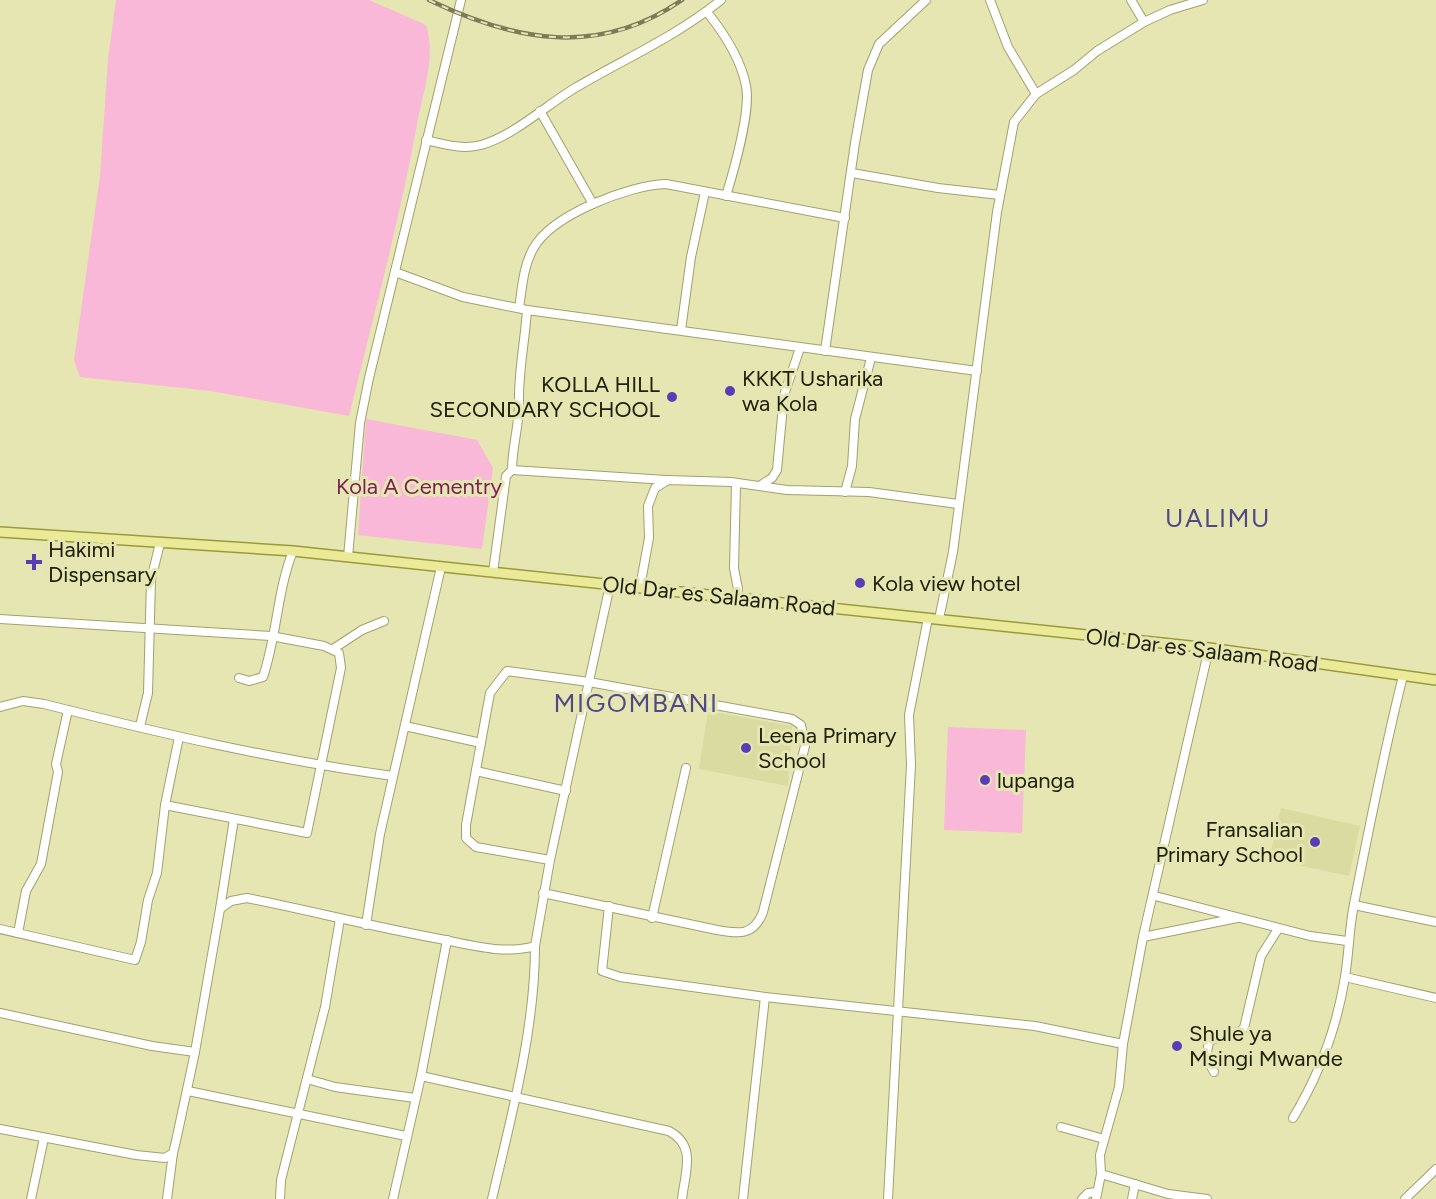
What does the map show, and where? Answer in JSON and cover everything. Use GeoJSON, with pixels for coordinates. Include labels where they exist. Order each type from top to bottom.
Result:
{"type":"FeatureCollection","features":[{"type":"Feature","properties":{"kind":"main road","name":"Old Dar es Salaam Road"},"geometry":{"type":"LineString","coordinates":[[0,532],[292,550],[1209,648],[1436,680]]}},
{"type":"Feature","properties":{"kind":"street"},"geometry":{"type":"LineString","coordinates":[[348,557],[360,423],[460,0]]}},
{"type":"Feature","properties":{"kind":"street"},"geometry":{"type":"LineString","coordinates":[[426,140],[464,147],[479,146],[495,140],[706,12],[722,0]]}},
{"type":"Feature","properties":{"kind":"street"},"geometry":{"type":"LineString","coordinates":[[825,351],[862,99],[874,51],[926,0]]}},
{"type":"Feature","properties":{"kind":"street"},"geometry":{"type":"LineString","coordinates":[[990,0],[1008,47],[1036,94]]}},
{"type":"Feature","properties":{"kind":"street"},"geometry":{"type":"LineString","coordinates":[[1131,0],[1144,22]]}},
{"type":"Feature","properties":{"kind":"street"},"geometry":{"type":"LineString","coordinates":[[939,619],[953,552],[1000,195],[1014,122],[1036,94],[1144,22],[1170,10],[1203,0]]}},
{"type":"Feature","properties":{"kind":"street"},"geometry":{"type":"LineString","coordinates":[[701,209],[724,195],[738,148],[747,88],[728,43],[706,12]]}},
{"type":"Feature","properties":{"kind":"street"},"geometry":{"type":"LineString","coordinates":[[540,111],[593,204]]}},
{"type":"Feature","properties":{"kind":"street"},"geometry":{"type":"LineString","coordinates":[[852,173],[938,188],[1000,195]]}},
{"type":"Feature","properties":{"kind":"street"},"geometry":{"type":"LineString","coordinates":[[519,308],[524,275],[533,248],[543,235],[619,191],[651,184],[666,184],[845,218]]}},
{"type":"Feature","properties":{"kind":"street"},"geometry":{"type":"LineString","coordinates":[[681,330],[705,192]]}},
{"type":"Feature","properties":{"kind":"street"},"geometry":{"type":"LineString","coordinates":[[395,272],[451,293],[528,310],[977,371]]}},
{"type":"Feature","properties":{"kind":"street"},"geometry":{"type":"LineString","coordinates":[[493,572],[506,476],[512,470],[519,404],[517,393],[523,366],[528,310]]}},
{"type":"Feature","properties":{"kind":"street"},"geometry":{"type":"LineString","coordinates":[[761,485],[772,478],[777,470],[784,395],[800,348]]}},
{"type":"Feature","properties":{"kind":"street"},"geometry":{"type":"LineString","coordinates":[[845,492],[852,466],[855,419],[872,358]]}},
{"type":"Feature","properties":{"kind":"street"},"geometry":{"type":"LineString","coordinates":[[512,470],[761,485],[787,490],[869,492],[958,504]]}},
{"type":"Feature","properties":{"kind":"street"},"geometry":{"type":"LineString","coordinates":[[640,587],[649,538],[648,506],[655,488],[668,480]]}},
{"type":"Feature","properties":{"kind":"street"},"geometry":{"type":"LineString","coordinates":[[736,484],[734,568],[738,589],[737,598]]}},
{"type":"Feature","properties":{"kind":"street"},"geometry":{"type":"LineString","coordinates":[[140,726],[148,693],[151,580],[160,543]]}},
{"type":"Feature","properties":{"kind":"street"},"geometry":{"type":"LineString","coordinates":[[239,678],[249,681],[262,678],[280,603],[282,578],[292,550]]}},
{"type":"Feature","properties":{"kind":"street"},"geometry":{"type":"LineString","coordinates":[[366,925],[380,834],[441,567]]}},
{"type":"Feature","properties":{"kind":"street"},"geometry":{"type":"LineString","coordinates":[[492,1199],[515,1097],[532,999],[535,946],[543,893],[610,585]]}},
{"type":"Feature","properties":{"kind":"street"},"geometry":{"type":"LineString","coordinates":[[888,1199],[911,765],[909,715],[928,618]]}},
{"type":"Feature","properties":{"kind":"street"},"geometry":{"type":"LineString","coordinates":[[0,619],[272,636],[333,649],[342,660],[307,833],[165,805]]}},
{"type":"Feature","properties":{"kind":"street"},"geometry":{"type":"LineString","coordinates":[[333,649],[362,630],[384,621]]}},
{"type":"Feature","properties":{"kind":"street"},"geometry":{"type":"LineString","coordinates":[[1082,1199],[1088,1192],[1097,1195],[1101,1174],[1100,1155],[1113,1118],[1123,1044],[1143,937],[1155,896],[1209,648]]}},
{"type":"Feature","properties":{"kind":"street"},"geometry":{"type":"LineString","coordinates":[[543,893],[731,933],[745,933],[755,927],[763,912],[805,746],[800,723],[792,719],[589,682],[507,671],[490,693],[466,825],[466,838],[476,847],[550,860]]}},
{"type":"Feature","properties":{"kind":"street"},"geometry":{"type":"LineString","coordinates":[[1293,1118],[1325,1056],[1345,978],[1347,941],[1389,731],[1403,676]]}},
{"type":"Feature","properties":{"kind":"street"},"geometry":{"type":"LineString","coordinates":[[0,707],[23,701],[321,767],[393,776]]}},
{"type":"Feature","properties":{"kind":"street"},"geometry":{"type":"LineString","coordinates":[[18,933],[26,891],[41,864],[58,772],[56,764],[68,710]]}},
{"type":"Feature","properties":{"kind":"street"},"geometry":{"type":"LineString","coordinates":[[405,726],[481,743]]}},
{"type":"Feature","properties":{"kind":"street"},"geometry":{"type":"LineString","coordinates":[[0,929],[135,960],[138,955],[148,900],[158,873],[165,805],[179,737]]}},
{"type":"Feature","properties":{"kind":"street"},"geometry":{"type":"LineString","coordinates":[[652,918],[686,768]]}},
{"type":"Feature","properties":{"kind":"street"},"geometry":{"type":"LineString","coordinates":[[476,771],[566,790]]}},
{"type":"Feature","properties":{"kind":"street"},"geometry":{"type":"LineString","coordinates":[[167,1199],[173,1153],[188,1091],[234,819]]}},
{"type":"Feature","properties":{"kind":"street"},"geometry":{"type":"LineString","coordinates":[[1155,896],[1278,929],[1347,941]]}},
{"type":"Feature","properties":{"kind":"street"},"geometry":{"type":"LineString","coordinates":[[220,909],[231,901],[247,897],[366,925],[490,948],[516,949],[535,946]]}},
{"type":"Feature","properties":{"kind":"street"},"geometry":{"type":"LineString","coordinates":[[1354,905],[1436,922]]}},
{"type":"Feature","properties":{"kind":"street"},"geometry":{"type":"LineString","coordinates":[[609,906],[602,971],[631,979],[675,982],[765,997],[1064,1030],[1123,1044]]}},
{"type":"Feature","properties":{"kind":"street"},"geometry":{"type":"LineString","coordinates":[[1143,937],[1238,918]]}},
{"type":"Feature","properties":{"kind":"street"},"geometry":{"type":"LineString","coordinates":[[280,1199],[281,1180],[324,1007],[340,919]]}},
{"type":"Feature","properties":{"kind":"street"},"geometry":{"type":"LineString","coordinates":[[1214,1072],[1206,1057],[1209,1042],[1216,1037],[1240,1033],[1244,1028],[1261,956],[1278,929]]}},
{"type":"Feature","properties":{"kind":"street"},"geometry":{"type":"LineString","coordinates":[[393,1199],[421,1077],[447,940]]}},
{"type":"Feature","properties":{"kind":"street"},"geometry":{"type":"LineString","coordinates":[[1345,978],[1436,998]]}},
{"type":"Feature","properties":{"kind":"street"},"geometry":{"type":"LineString","coordinates":[[742,1199],[765,997]]}},
{"type":"Feature","properties":{"kind":"street"},"geometry":{"type":"LineString","coordinates":[[0,1013],[152,1046],[195,1052]]}},
{"type":"Feature","properties":{"kind":"street"},"geometry":{"type":"LineString","coordinates":[[421,1077],[669,1131],[680,1136],[687,1147],[682,1199]]}},
{"type":"Feature","properties":{"kind":"street"},"geometry":{"type":"LineString","coordinates":[[307,1079],[336,1087],[415,1098]]}},
{"type":"Feature","properties":{"kind":"street"},"geometry":{"type":"LineString","coordinates":[[188,1091],[406,1136]]}},
{"type":"Feature","properties":{"kind":"street"},"geometry":{"type":"LineString","coordinates":[[1061,1127],[1104,1139]]}},
{"type":"Feature","properties":{"kind":"street"},"geometry":{"type":"LineString","coordinates":[[0,1129],[136,1155],[165,1158],[173,1153]]}},
{"type":"Feature","properties":{"kind":"street"},"geometry":{"type":"LineString","coordinates":[[31,1199],[44,1138]]}},
{"type":"Feature","properties":{"kind":"street"},"geometry":{"type":"LineString","coordinates":[[1405,1199],[1436,1169]]}},
{"type":"Feature","properties":{"kind":"street"},"geometry":{"type":"LineString","coordinates":[[1101,1174],[1168,1194],[1207,1199]]}},
{"type":"Feature","properties":{"kind":"street"},"geometry":{"type":"LineString","coordinates":[[1132,1199],[1136,1184]]}},
{"type":"Feature","properties":{"kind":"shaded area","name":"Leena Primary School"},"geometry":{"type":"Polygon","coordinates":[[[708,711],[792,726],[788,786],[699,769],[708,711]]]}},
{"type":"Feature","properties":{"kind":"shaded area","name":"Fransalian Primary School"},"geometry":{"type":"Polygon","coordinates":[[[1281,808],[1360,826],[1349,876],[1269,859],[1281,808]]]}},
{"type":"Feature","properties":{"kind":"green space"},"geometry":{"type":"Polygon","coordinates":[[[116,0],[369,0],[426,25],[430,48],[426,84],[395,231],[349,416],[211,391],[80,377],[74,360],[100,176],[108,59],[116,0]]]}},
{"type":"Feature","properties":{"kind":"green space","name":"Kola A Cementry"},"geometry":{"type":"Polygon","coordinates":[[[366,419],[477,440],[493,468],[482,549],[358,535],[366,419]]]}},
{"type":"Feature","properties":{"kind":"green space","name":"lupanga"},"geometry":{"type":"Polygon","coordinates":[[[948,727],[1026,730],[1022,833],[944,830],[948,727]]]}},
{"type":"Feature","properties":{"kind":"railway"},"geometry":{"type":"LineString","coordinates":[[429,0],[493,25],[524,33],[556,37],[587,36],[619,30],[650,18],[682,0]]}},
{"type":"Feature","properties":{"kind":"place","name":"KKKT Usharika wa Kola"},"geometry":{"type":"Point","coordinates":[730,391]}},
{"type":"Feature","properties":{"kind":"place","name":"KOLLA HILL SECONDARY SCHOOL"},"geometry":{"type":"Point","coordinates":[672,397]}},
{"type":"Feature","properties":{"kind":"place","name":"Hakimi Dispensary"},"geometry":{"type":"Point","coordinates":[34,562]}},
{"type":"Feature","properties":{"kind":"place","name":"Kola view hotel"},"geometry":{"type":"Point","coordinates":[860,583]}},
{"type":"Feature","properties":{"kind":"place","name":"Leena Primary School"},"geometry":{"type":"Point","coordinates":[746,748]}},
{"type":"Feature","properties":{"kind":"place","name":"lupanga"},"geometry":{"type":"Point","coordinates":[985,780]}},
{"type":"Feature","properties":{"kind":"place","name":"Fransalian Primary School"},"geometry":{"type":"Point","coordinates":[1315,842]}},
{"type":"Feature","properties":{"kind":"place","name":"Shule ya Msingi Mwande"},"geometry":{"type":"Point","coordinates":[1177,1046]}},
{"type":"Feature","properties":{"kind":"district","name":"UALIMU"},"geometry":{"type":"Point","coordinates":[1218,518]}},
{"type":"Feature","properties":{"kind":"district","name":"MIGOMBANI"},"geometry":{"type":"Point","coordinates":[636,703]}}]}
